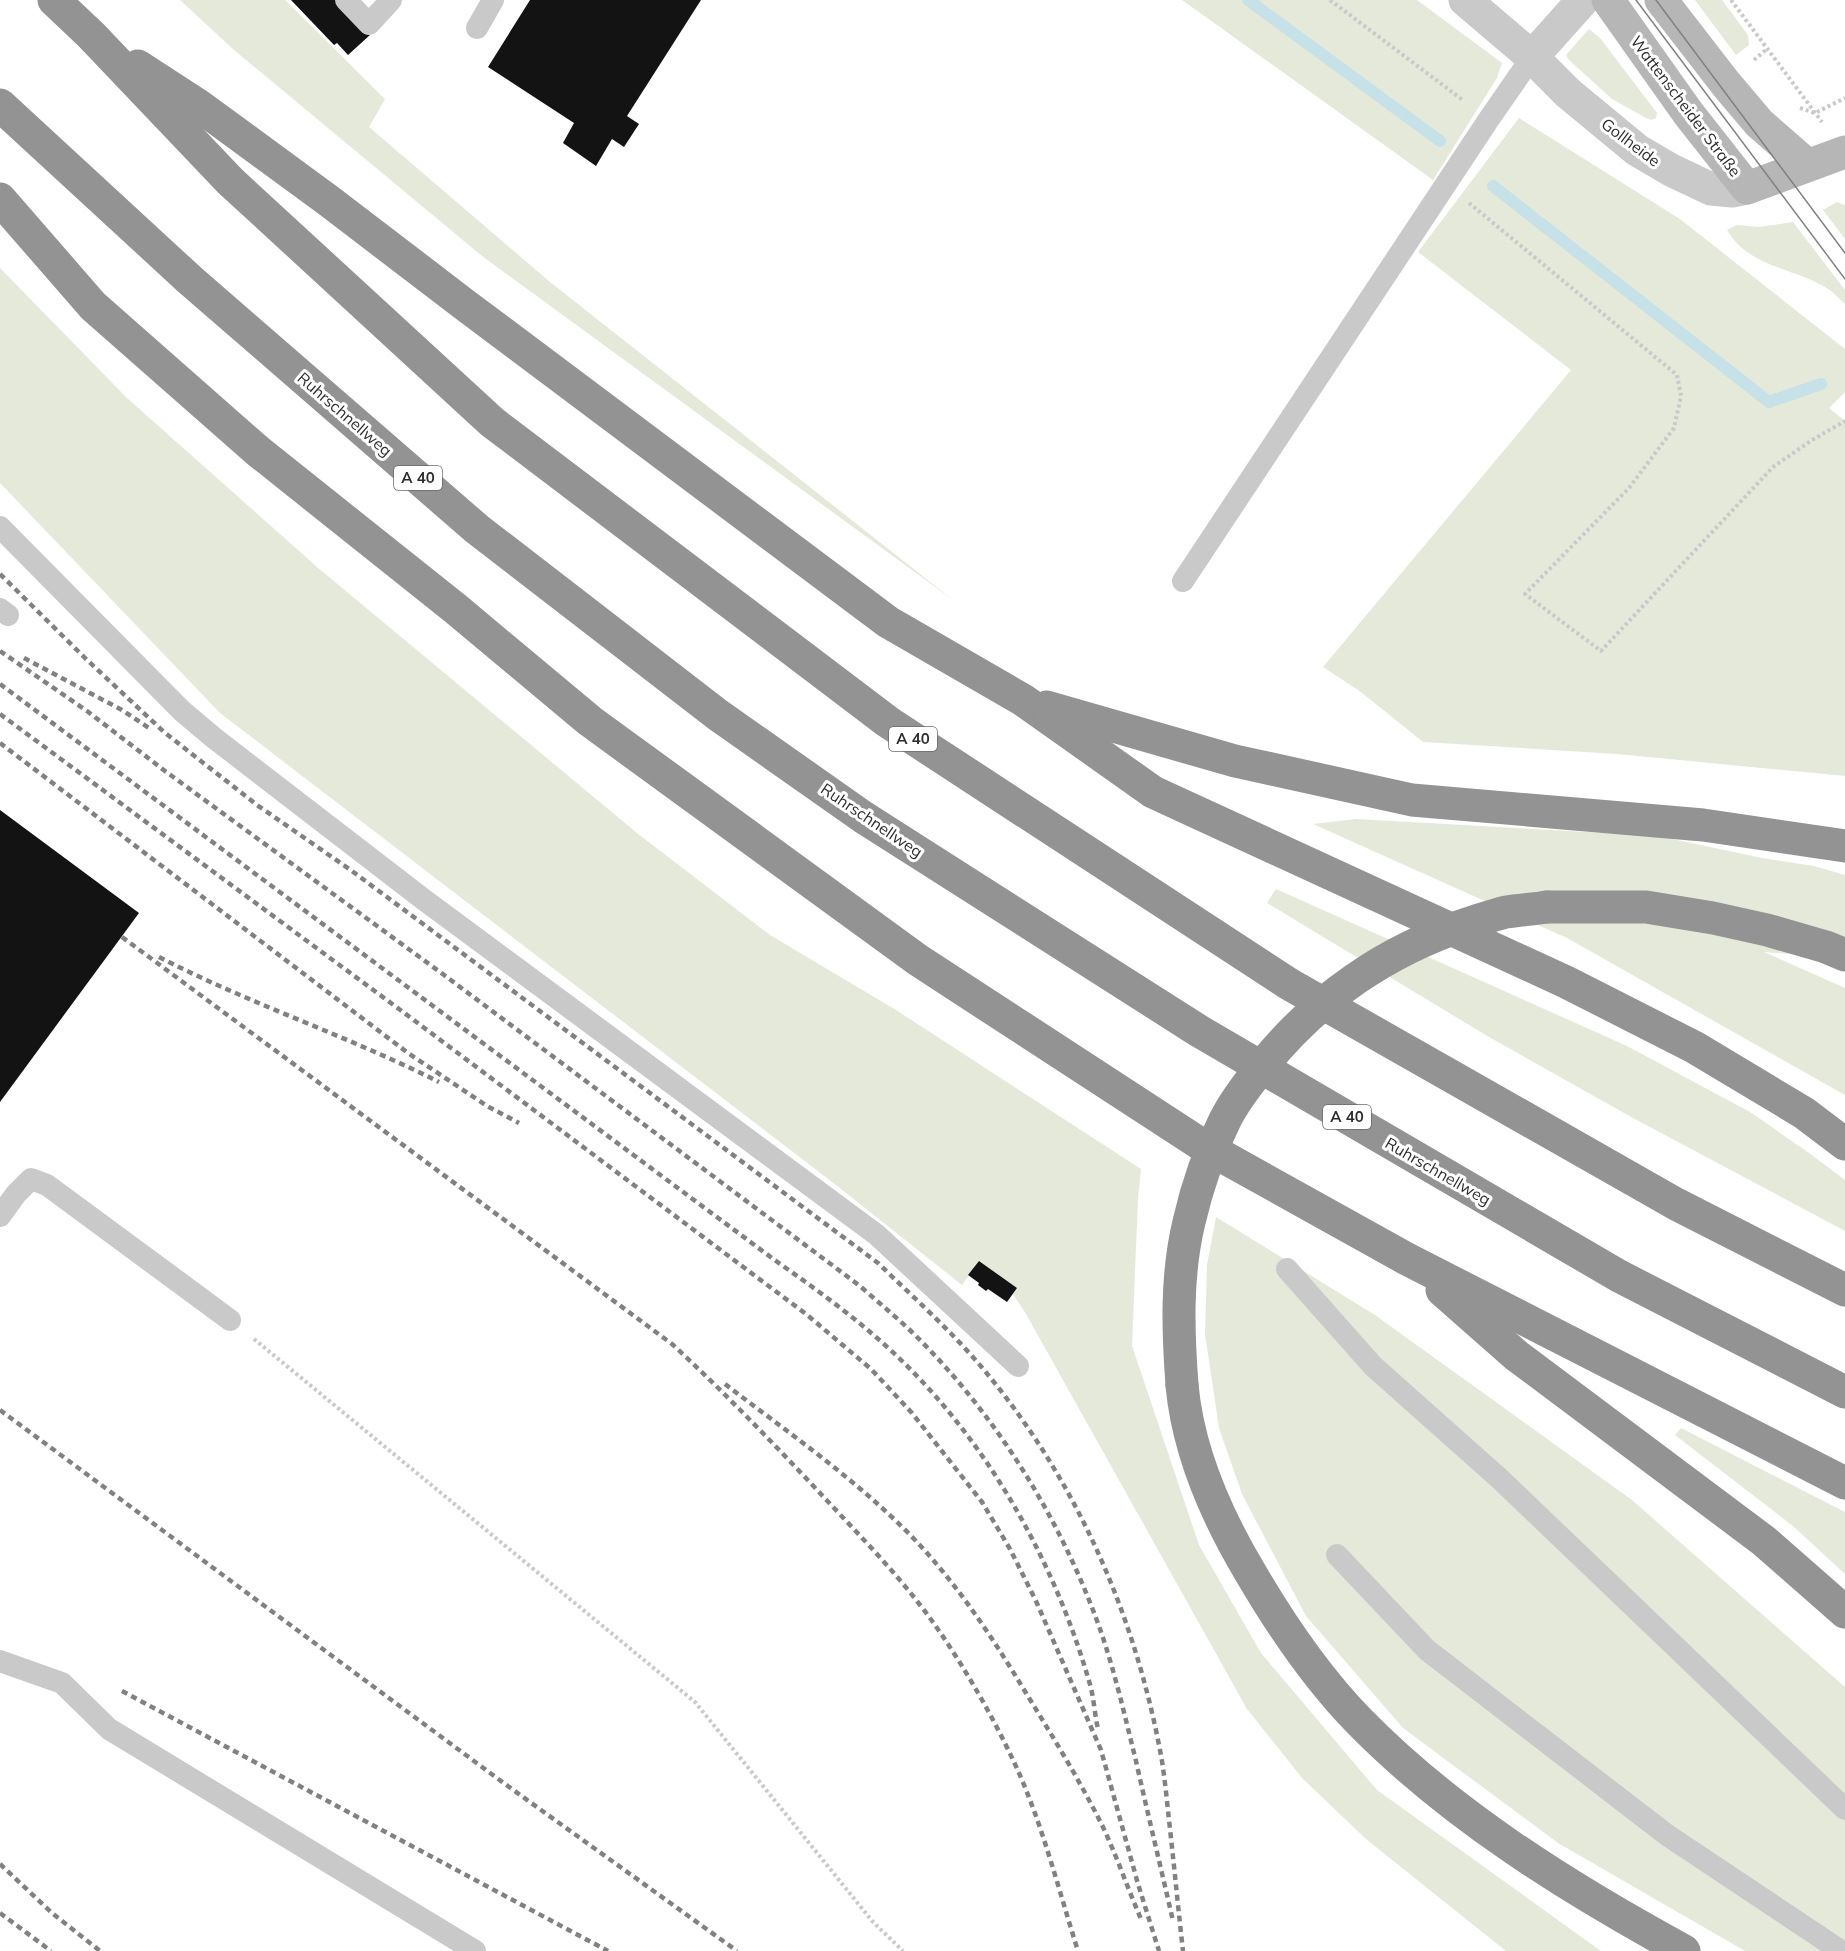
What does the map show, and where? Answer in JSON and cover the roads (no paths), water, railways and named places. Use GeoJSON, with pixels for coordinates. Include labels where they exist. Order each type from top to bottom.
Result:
{"type":"FeatureCollection","features":[{"type":"Feature","properties":{"kind":"highway","name":"A 40"},"geometry":{"type":"LineString","coordinates":[[54,0],[91,35],[231,181],[492,422],[888,722],[1289,984],[1676,1204],[1845,1290]]}},
{"type":"Feature","properties":{"kind":"highway"},"geometry":{"type":"LineString","coordinates":[[91,35],[217,118],[888,622],[1023,700],[1153,792],[1566,982],[1694,1047],[1804,1113],[1845,1144]]}},
{"type":"Feature","properties":{"kind":"highway","name":"Ruhrschnellweg"},"geometry":{"type":"LineString","coordinates":[[0,105],[190,280],[477,529],[718,715],[854,810],[1209,1037],[1619,1276],[1845,1392]]}},
{"type":"Feature","properties":{"kind":"highway"},"geometry":{"type":"LineString","coordinates":[[0,199],[93,306],[259,452],[456,609],[590,721],[918,960],[1202,1145],[1405,1258],[1845,1483]]}},
{"type":"Feature","properties":{"kind":"highway"},"geometry":{"type":"LineString","coordinates":[[1023,700],[1235,761],[1412,800],[1703,825],[1845,846]]}},
{"type":"Feature","properties":{"kind":"highway"},"geometry":{"type":"LineString","coordinates":[[1684,1951],[1607,1909],[1468,1816],[1387,1748],[1358,1720],[1284,1628],[1234,1545],[1200,1468],[1183,1399],[1179,1342],[1180,1276],[1188,1224],[1203,1172],[1226,1118],[1249,1083],[1279,1046],[1305,1018],[1348,984],[1419,942],[1505,912],[1547,907],[1646,907],[1767,930],[1826,947],[1845,955]]}},
{"type":"Feature","properties":{"kind":"highway"},"geometry":{"type":"LineString","coordinates":[[1405,1258],[1517,1356],[1755,1534],[1845,1612]]}},
{"type":"Feature","properties":{"kind":"main road","name":"Wattenscheider Straße"},"geometry":{"type":"LineString","coordinates":[[1608,0],[1688,112],[1747,188],[1845,152]]}},
{"type":"Feature","properties":{"kind":"main road"},"geometry":{"type":"LineString","coordinates":[[1661,0],[1719,76],[1760,123],[1807,165]]}},
{"type":"Feature","properties":{"kind":"street","name":"Gollheide"},"geometry":{"type":"LineString","coordinates":[[1465,0],[1532,57],[1568,93],[1629,142],[1671,170],[1711,189],[1732,191],[1747,188]]}},
{"type":"Feature","properties":{"kind":"street"},"geometry":{"type":"LineString","coordinates":[[1532,57],[1583,0]]}},
{"type":"Feature","properties":{"kind":"lane"},"geometry":{"type":"LineString","coordinates":[[346,0],[369,24],[391,0]]}},
{"type":"Feature","properties":{"kind":"lane"},"geometry":{"type":"LineString","coordinates":[[477,28],[494,0]]}},
{"type":"Feature","properties":{"kind":"lane"},"geometry":{"type":"LineString","coordinates":[[1183,581],[1532,57]]}},
{"type":"Feature","properties":{"kind":"lane"},"geometry":{"type":"LineString","coordinates":[[0,527],[182,711],[213,738],[423,899],[877,1235],[1018,1366]]}},
{"type":"Feature","properties":{"kind":"lane"},"geometry":{"type":"LineString","coordinates":[[0,1216],[16,1194],[31,1179],[47,1185],[230,1320]]}},
{"type":"Feature","properties":{"kind":"lane"},"geometry":{"type":"LineString","coordinates":[[1287,1269],[1373,1366],[1500,1479],[1845,1809]]}},
{"type":"Feature","properties":{"kind":"lane"},"geometry":{"type":"LineString","coordinates":[[1337,1555],[1427,1650],[1667,1835],[1841,1951]]}},
{"type":"Feature","properties":{"kind":"lane"},"geometry":{"type":"LineString","coordinates":[[0,1661],[63,1683],[109,1729],[475,1951]]}},
{"type":"Feature","properties":{"kind":"waterway"},"geometry":{"type":"LineString","coordinates":[[1248,0],[1440,141]]}},
{"type":"Feature","properties":{"kind":"waterway"},"geometry":{"type":"LineString","coordinates":[[1493,186],[1769,402],[1821,384]]}},
{"type":"Feature","properties":{"kind":"tram line"},"geometry":{"type":"LineString","coordinates":[[1636,0],[1845,279]]}},
{"type":"Feature","properties":{"kind":"tram line"},"geometry":{"type":"LineString","coordinates":[[1656,0],[1845,253]]}},
{"type":"Feature","properties":{"kind":"railway"},"geometry":{"type":"LineString","coordinates":[[0,574],[164,732],[257,805],[352,871],[878,1263],[963,1346],[989,1376],[1022,1419],[1051,1463],[1077,1510],[1100,1558],[1137,1657],[1162,1761],[1183,1951]]}},
{"type":"Feature","properties":{"kind":"railway"},"geometry":{"type":"LineString","coordinates":[[0,651],[87,711],[860,1286],[911,1331],[948,1369],[1001,1437],[1025,1474],[1047,1511],[1085,1589],[1120,1695],[1173,1921]]}},
{"type":"Feature","properties":{"kind":"railway"},"geometry":{"type":"LineString","coordinates":[[24,658],[122,710],[152,730]]}},
{"type":"Feature","properties":{"kind":"railway"},"geometry":{"type":"LineString","coordinates":[[0,684],[825,1296],[872,1333],[901,1360],[934,1394],[964,1431],[992,1471],[1040,1554],[1077,1643],[1091,1688],[1098,1729]]}},
{"type":"Feature","properties":{"kind":"railway"},"geometry":{"type":"LineString","coordinates":[[0,714],[806,1314],[871,1369],[912,1413],[982,1502],[1010,1549],[1036,1601],[1101,1750],[1159,1951]]}},
{"type":"Feature","properties":{"kind":"railway"},"geometry":{"type":"LineString","coordinates":[[0,743],[408,1053],[487,1106],[519,1123]]}},
{"type":"Feature","properties":{"kind":"railway"},"geometry":{"type":"LineString","coordinates":[[122,937],[672,1344],[747,1416],[819,1492],[922,1607],[978,1692],[1014,1762],[1033,1808],[1078,1951]]}},
{"type":"Feature","properties":{"kind":"railway"},"geometry":{"type":"LineString","coordinates":[[159,957],[228,990],[405,1065],[439,1082]]}},
{"type":"Feature","properties":{"kind":"railway"},"geometry":{"type":"LineString","coordinates":[[725,1384],[824,1459],[872,1499],[917,1542],[948,1578],[1002,1654],[1076,1776],[1103,1827],[1141,1919]]}},
{"type":"Feature","properties":{"kind":"railway"},"geometry":{"type":"LineString","coordinates":[[0,1410],[505,1784],[737,1951]]}},
{"type":"Feature","properties":{"kind":"railway"},"geometry":{"type":"LineString","coordinates":[[122,1691],[608,1951]]}},
{"type":"Feature","properties":{"kind":"railway"},"geometry":{"type":"LineString","coordinates":[[0,1864],[52,1913],[100,1951]]}},
{"type":"Feature","properties":{"kind":"railway"},"geometry":{"type":"LineString","coordinates":[[0,1913],[51,1951]]}}]}
